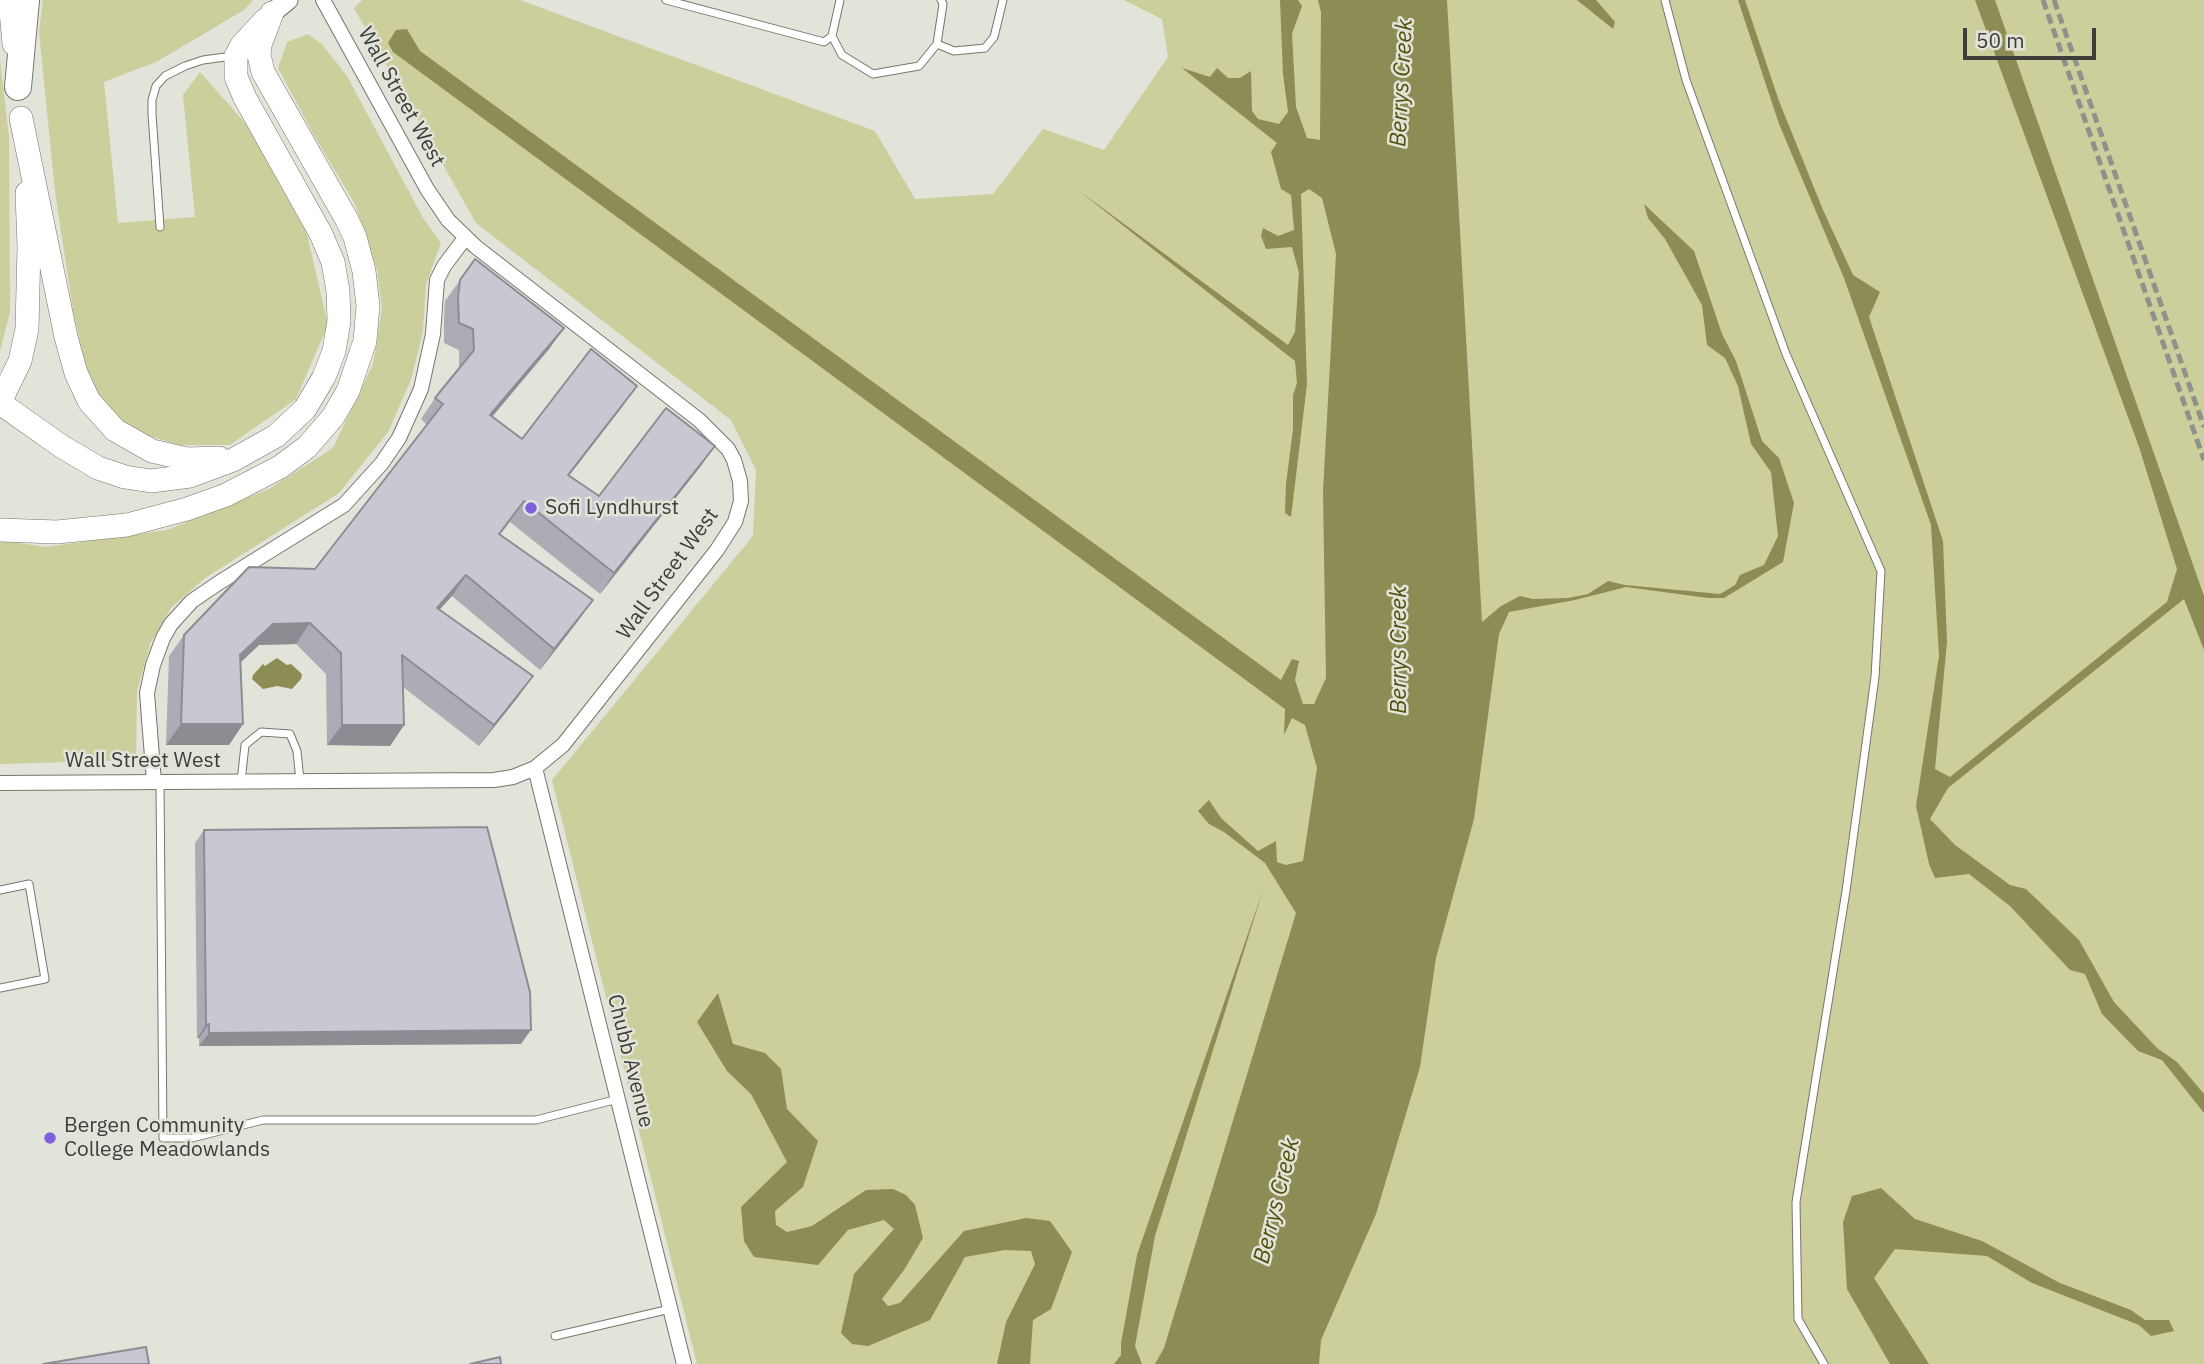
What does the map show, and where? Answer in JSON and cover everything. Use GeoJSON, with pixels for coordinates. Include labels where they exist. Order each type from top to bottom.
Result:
{"type":"FeatureCollection","features":[{"type":"Feature","properties":{"kind":"highway"},"geometry":{"type":"LineString","coordinates":[[18,87],[26,0]]}},
{"type":"Feature","properties":{"kind":"main road"},"geometry":{"type":"LineString","coordinates":[[10,0],[28,213],[27,320],[20,361],[0,402],[85,461],[111,474],[164,481],[190,476],[233,460],[265,444],[296,419],[324,377],[337,336],[338,290],[333,262],[321,234],[240,88],[235,66],[248,55],[280,7]]}},
{"type":"Feature","properties":{"kind":"main road"},"geometry":{"type":"LineString","coordinates":[[0,530],[57,532],[104,528],[147,520],[207,502],[245,486],[296,456],[317,437],[341,404],[360,358],[366,332],[367,288],[360,254],[347,220],[263,72],[248,55]]}},
{"type":"Feature","properties":{"kind":"main road"},"geometry":{"type":"LineString","coordinates":[[21,118],[71,358],[82,387],[97,412],[127,438],[152,451],[175,458],[216,459],[265,444]]}},
{"type":"Feature","properties":{"kind":"street","name":"Wall Street West"},"geometry":{"type":"LineString","coordinates":[[0,783],[494,780],[513,777],[535,768],[570,736],[723,541],[739,511],[740,481],[728,449],[709,428],[465,238],[448,220],[433,199],[323,0]]}},
{"type":"Feature","properties":{"kind":"street"},"geometry":{"type":"LineString","coordinates":[[157,782],[147,694],[157,652],[171,624],[205,591],[344,505],[406,443],[433,334],[437,280],[444,265],[465,238]]}},
{"type":"Feature","properties":{"kind":"street","name":"Chubb Avenue"},"geometry":{"type":"LineString","coordinates":[[535,768],[684,1364]]}},
{"type":"Feature","properties":{"kind":"lane"},"geometry":{"type":"LineString","coordinates":[[666,0],[824,42],[832,36]]}},
{"type":"Feature","properties":{"kind":"lane"},"geometry":{"type":"LineString","coordinates":[[840,0],[832,36],[842,55],[873,74],[919,66],[937,44],[943,4],[941,0]]}},
{"type":"Feature","properties":{"kind":"lane"},"geometry":{"type":"LineString","coordinates":[[937,44],[954,51],[985,48],[994,37],[1003,0]]}},
{"type":"Feature","properties":{"kind":"lane"},"geometry":{"type":"LineString","coordinates":[[1665,0],[1686,80],[1786,354],[1881,571],[1873,690],[1846,891],[1796,1202],[1798,1319],[1824,1364]]}},
{"type":"Feature","properties":{"kind":"lane"},"geometry":{"type":"LineString","coordinates":[[160,227],[152,114],[156,86],[165,76],[185,66],[203,60],[248,55]]}},
{"type":"Feature","properties":{"kind":"lane"},"geometry":{"type":"LineString","coordinates":[[241,782],[245,745],[261,732],[290,734],[297,751],[300,781]]}},
{"type":"Feature","properties":{"kind":"lane"},"geometry":{"type":"LineString","coordinates":[[157,782],[163,1138],[192,1138],[263,1120],[536,1120],[618,1099]]}},
{"type":"Feature","properties":{"kind":"lane"},"geometry":{"type":"LineString","coordinates":[[0,890],[29,884],[45,979],[0,988]]}},
{"type":"Feature","properties":{"kind":"lane"},"geometry":{"type":"LineString","coordinates":[[555,1336],[670,1309]]}},
{"type":"Feature","properties":{"kind":"shaded area"},"geometry":{"type":"Polygon","coordinates":[[[43,0],[253,0],[244,10],[158,61],[104,82],[118,223],[195,217],[183,95],[200,72],[246,124],[307,234],[328,325],[296,399],[230,445],[179,445],[127,429],[89,382],[73,310],[55,192],[39,32],[43,0]]]}},
{"type":"Feature","properties":{"kind":"shaded area"},"geometry":{"type":"Polygon","coordinates":[[[362,0],[520,0],[875,131],[915,199],[993,194],[1043,129],[1104,150],[1168,57],[1162,19],[1124,0],[2204,0],[2204,1364],[697,1364],[552,780],[753,536],[756,470],[731,420],[476,223],[354,8],[362,0]]]}},
{"type":"Feature","properties":{"kind":"shaded area"},"geometry":{"type":"Polygon","coordinates":[[[308,34],[322,44],[347,76],[423,218],[441,243],[426,284],[423,331],[411,380],[388,432],[339,493],[205,578],[171,608],[150,644],[137,691],[136,760],[0,764],[0,540],[46,547],[167,530],[269,489],[333,448],[373,364],[382,309],[377,270],[355,204],[278,68],[287,42],[308,34]]]}},
{"type":"Feature","properties":{"kind":"shaded area"},"geometry":{"type":"Polygon","coordinates":[[[0,60],[9,137],[10,312],[0,351],[0,60]]]}},
{"type":"Feature","properties":{"kind":"water","name":"Berrys Creek"},"geometry":{"type":"Polygon","coordinates":[[[1280,0],[1298,0],[1302,6],[1292,34],[1296,107],[1307,138],[1320,140],[1321,12],[1318,0],[1447,0],[1482,622],[1501,606],[1520,596],[1533,599],[1568,598],[1588,594],[1608,581],[1720,594],[1735,585],[1740,575],[1764,565],[1778,536],[1771,472],[1751,444],[1738,386],[1725,358],[1707,345],[1702,305],[1665,239],[1648,218],[1644,204],[1694,251],[1722,334],[1736,361],[1762,441],[1779,458],[1794,503],[1783,562],[1724,598],[1626,587],[1509,612],[1499,634],[1474,819],[1436,958],[1420,1067],[1376,1214],[1321,1340],[1319,1364],[1155,1364],[1164,1348],[1296,913],[1265,863],[1209,824],[1198,811],[1209,800],[1221,818],[1258,851],[1276,841],[1277,862],[1286,865],[1303,861],[1317,768],[1305,725],[1292,718],[1284,735],[1285,709],[393,52],[388,43],[396,30],[407,29],[420,51],[1281,680],[1292,659],[1299,661],[1295,680],[1303,704],[1314,704],[1326,678],[1323,491],[1336,254],[1322,198],[1309,189],[1301,194],[1307,384],[1291,517],[1285,513],[1293,429],[1293,395],[1297,383],[1295,361],[1078,190],[1288,345],[1295,332],[1299,273],[1292,247],[1266,249],[1261,236],[1263,228],[1278,236],[1294,230],[1291,195],[1281,189],[1271,152],[1277,143],[1182,68],[1210,77],[1217,68],[1228,78],[1240,78],[1251,71],[1252,111],[1258,119],[1279,124],[1288,112],[1283,74],[1280,0]]]}},
{"type":"Feature","properties":{"kind":"water"},"geometry":{"type":"Polygon","coordinates":[[[1577,0],[1596,0],[1615,22],[1613,29],[1577,0]]]}},
{"type":"Feature","properties":{"kind":"water"},"geometry":{"type":"Polygon","coordinates":[[[1738,0],[1745,0],[1779,101],[1823,210],[1853,275],[1880,292],[1869,317],[1943,541],[1947,642],[1935,769],[1950,777],[2167,602],[2177,569],[2139,447],[1975,0],[1995,0],[2204,596],[2204,650],[2184,599],[1948,788],[1930,819],[1955,845],[2010,885],[2026,889],[2079,940],[2114,1002],[2157,1048],[2177,1062],[2204,1094],[2204,1113],[2162,1060],[2138,1051],[2102,1014],[2085,974],[2070,970],[2010,906],[1969,874],[1935,878],[1929,864],[1916,806],[1939,656],[1931,525],[1844,278],[1779,124],[1738,0]]]}},
{"type":"Feature","properties":{"kind":"water"},"geometry":{"type":"Polygon","coordinates":[[[277,658],[287,665],[291,664],[302,674],[292,689],[277,686],[263,689],[252,679],[263,664],[265,666],[277,658]]]}},
{"type":"Feature","properties":{"kind":"water"},"geometry":{"type":"Polygon","coordinates":[[[1263,890],[1155,1236],[1135,1346],[1142,1364],[1114,1364],[1121,1355],[1137,1255],[1263,890]]]}},
{"type":"Feature","properties":{"kind":"water"},"geometry":{"type":"Polygon","coordinates":[[[718,993],[733,1044],[765,1053],[781,1069],[787,1109],[818,1141],[803,1187],[775,1211],[776,1225],[787,1232],[812,1226],[866,1190],[893,1189],[906,1195],[915,1205],[923,1238],[882,1299],[888,1306],[900,1303],[964,1231],[1026,1218],[1050,1221],[1072,1252],[1051,1309],[1033,1320],[1030,1364],[997,1364],[1006,1322],[1035,1264],[1031,1251],[1005,1250],[965,1257],[930,1320],[868,1346],[852,1344],[841,1333],[854,1274],[894,1229],[884,1220],[848,1230],[818,1265],[754,1257],[744,1241],[741,1207],[787,1162],[751,1094],[727,1071],[697,1022],[718,993]]]}},
{"type":"Feature","properties":{"kind":"water"},"geometry":{"type":"Polygon","coordinates":[[[1881,1188],[1915,1219],[1982,1241],[2060,1283],[2131,1310],[2145,1320],[2169,1320],[2174,1331],[2151,1336],[2139,1325],[2032,1283],[1987,1256],[1895,1249],[1874,1278],[1929,1364],[1890,1364],[1847,1289],[1843,1222],[1852,1196],[1881,1188]]]}},
{"type":"Feature","properties":{"kind":"building"},"geometry":{"type":"Polygon","coordinates":[[[475,259],[564,328],[490,415],[522,439],[591,349],[637,386],[568,475],[599,496],[666,408],[715,446],[614,573],[524,501],[499,534],[593,600],[554,649],[466,575],[437,608],[533,676],[494,725],[402,655],[404,725],[342,725],[341,653],[310,623],[273,624],[240,655],[243,724],[181,724],[184,635],[249,567],[315,569],[443,404],[435,398],[474,350],[473,329],[459,323],[458,297],[460,280],[475,259]]]}},
{"type":"Feature","properties":{"kind":"building"},"geometry":{"type":"Polygon","coordinates":[[[487,827],[530,992],[531,1030],[209,1033],[209,1024],[206,1025],[204,830],[487,827]]]}},
{"type":"Feature","properties":{"kind":"building"},"geometry":{"type":"Polygon","coordinates":[[[146,1347],[149,1364],[43,1364],[146,1347]]]}},
{"type":"Feature","properties":{"kind":"building"},"geometry":{"type":"Polygon","coordinates":[[[500,1357],[501,1364],[470,1364],[500,1357]]]}},
{"type":"Feature","properties":{"kind":"railway"},"geometry":{"type":"LineString","coordinates":[[2043,0],[2204,460]]}},
{"type":"Feature","properties":{"kind":"railway"},"geometry":{"type":"LineString","coordinates":[[2054,0],[2204,427]]}},
{"type":"Feature","properties":{"kind":"place","name":"Sofi Lyndhurst"},"geometry":{"type":"Point","coordinates":[531,508]}},
{"type":"Feature","properties":{"kind":"place","name":"Bergen Community College Meadowlands"},"geometry":{"type":"Point","coordinates":[50,1138]}}]}
